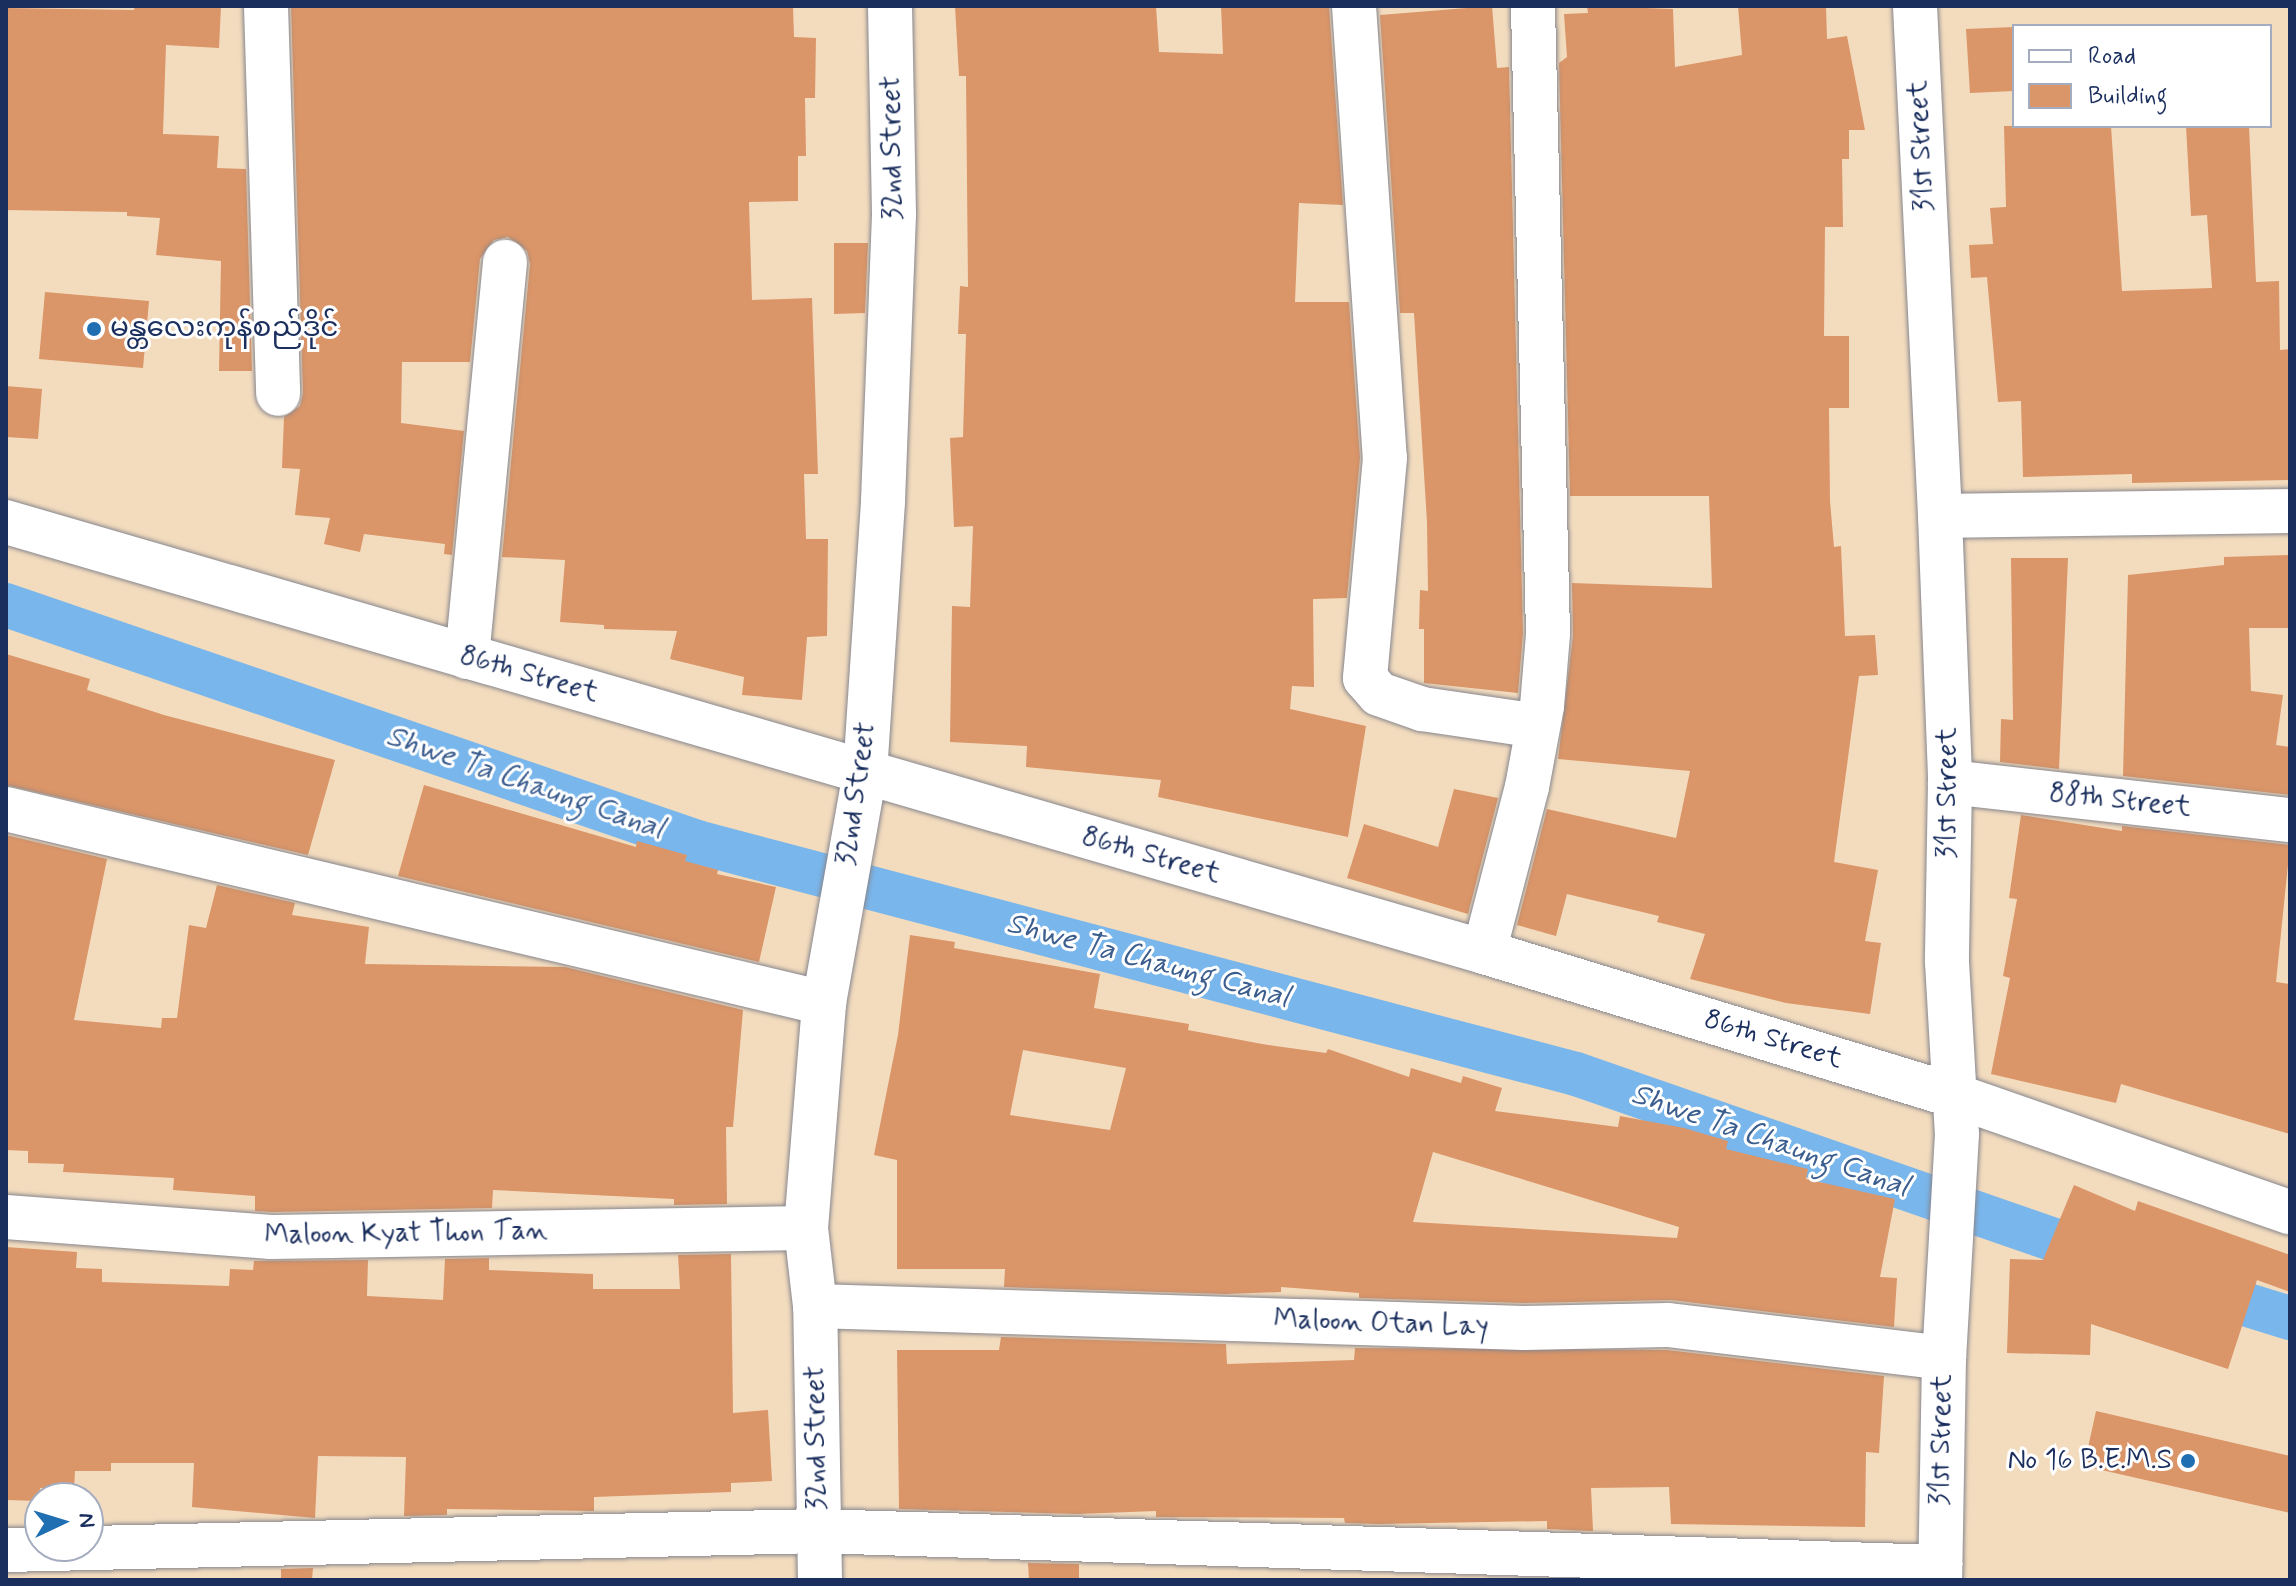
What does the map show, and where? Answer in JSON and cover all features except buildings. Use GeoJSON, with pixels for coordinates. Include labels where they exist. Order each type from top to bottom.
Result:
{"type":"FeatureCollection","features":[{"type":"Feature","properties":{"kind":"street"},"geometry":{"type":"LineString","coordinates":[[266,6],[278,394]]}},
{"type":"Feature","properties":{"kind":"street","name":"32nd Street"},"geometry":{"type":"LineString","coordinates":[[820,1580],[815,1306],[806,1228],[824,1003],[865,773],[883,501],[894,214],[890,6]]}},
{"type":"Feature","properties":{"kind":"street"},"geometry":{"type":"LineString","coordinates":[[1354,6],[1385,458],[1365,678],[1379,694],[1422,709],[1538,726]]}},
{"type":"Feature","properties":{"kind":"street"},"geometry":{"type":"LineString","coordinates":[[1484,952],[1538,726],[1548,634],[1533,6]]}},
{"type":"Feature","properties":{"kind":"street","name":"31st Street"},"geometry":{"type":"LineString","coordinates":[[1915,6],[1950,782],[1947,962],[1956,1115],[1944,1358],[1940,1573]]}},
{"type":"Feature","properties":{"kind":"street"},"geometry":{"type":"LineString","coordinates":[[467,657],[505,262]]}},
{"type":"Feature","properties":{"kind":"street"},"geometry":{"type":"LineString","coordinates":[[1940,516],[2290,511]]}},
{"type":"Feature","properties":{"kind":"street","name":"86th Street"},"geometry":{"type":"LineString","coordinates":[[6,522],[1484,952],[1956,1115],[2290,1212]]}},
{"type":"Feature","properties":{"kind":"street","name":"88th Street"},"geometry":{"type":"LineString","coordinates":[[1950,782],[2290,820]]}},
{"type":"Feature","properties":{"kind":"street"},"geometry":{"type":"LineString","coordinates":[[6,809],[824,1003]]}},
{"type":"Feature","properties":{"kind":"street","name":"Maloon Kyat Thon Tan"},"geometry":{"type":"LineString","coordinates":[[6,1217],[271,1237],[806,1228]]}},
{"type":"Feature","properties":{"kind":"street","name":"Maloon Otan Lay"},"geometry":{"type":"LineString","coordinates":[[815,1306],[1524,1328],[1668,1325],[1944,1358]]}},
{"type":"Feature","properties":{"kind":"street"},"geometry":{"type":"LineString","coordinates":[[6,1550],[74,1564],[818,1531],[1940,1573]]}},
{"type":"Feature","properties":{"kind":"waterway","name":"Shwe Ta Chaung Canal"},"geometry":{"type":"LineString","coordinates":[[6,605],[697,842],[1576,1074],[2109,1259]]}},
{"type":"Feature","properties":{"kind":"waterway","name":"Shwe Ta Chaung Canal"},"geometry":{"type":"LineString","coordinates":[[2193,1288],[2290,1318]]}},
{"type":"Feature","properties":{"kind":"place","name":"မန္တလေးကုန်စည်ဒိုင်"},"geometry":{"type":"Point","coordinates":[94,329]}},
{"type":"Feature","properties":{"kind":"place","name":"No 16 B.E.M.S"},"geometry":{"type":"Point","coordinates":[2188,1461]}}]}
